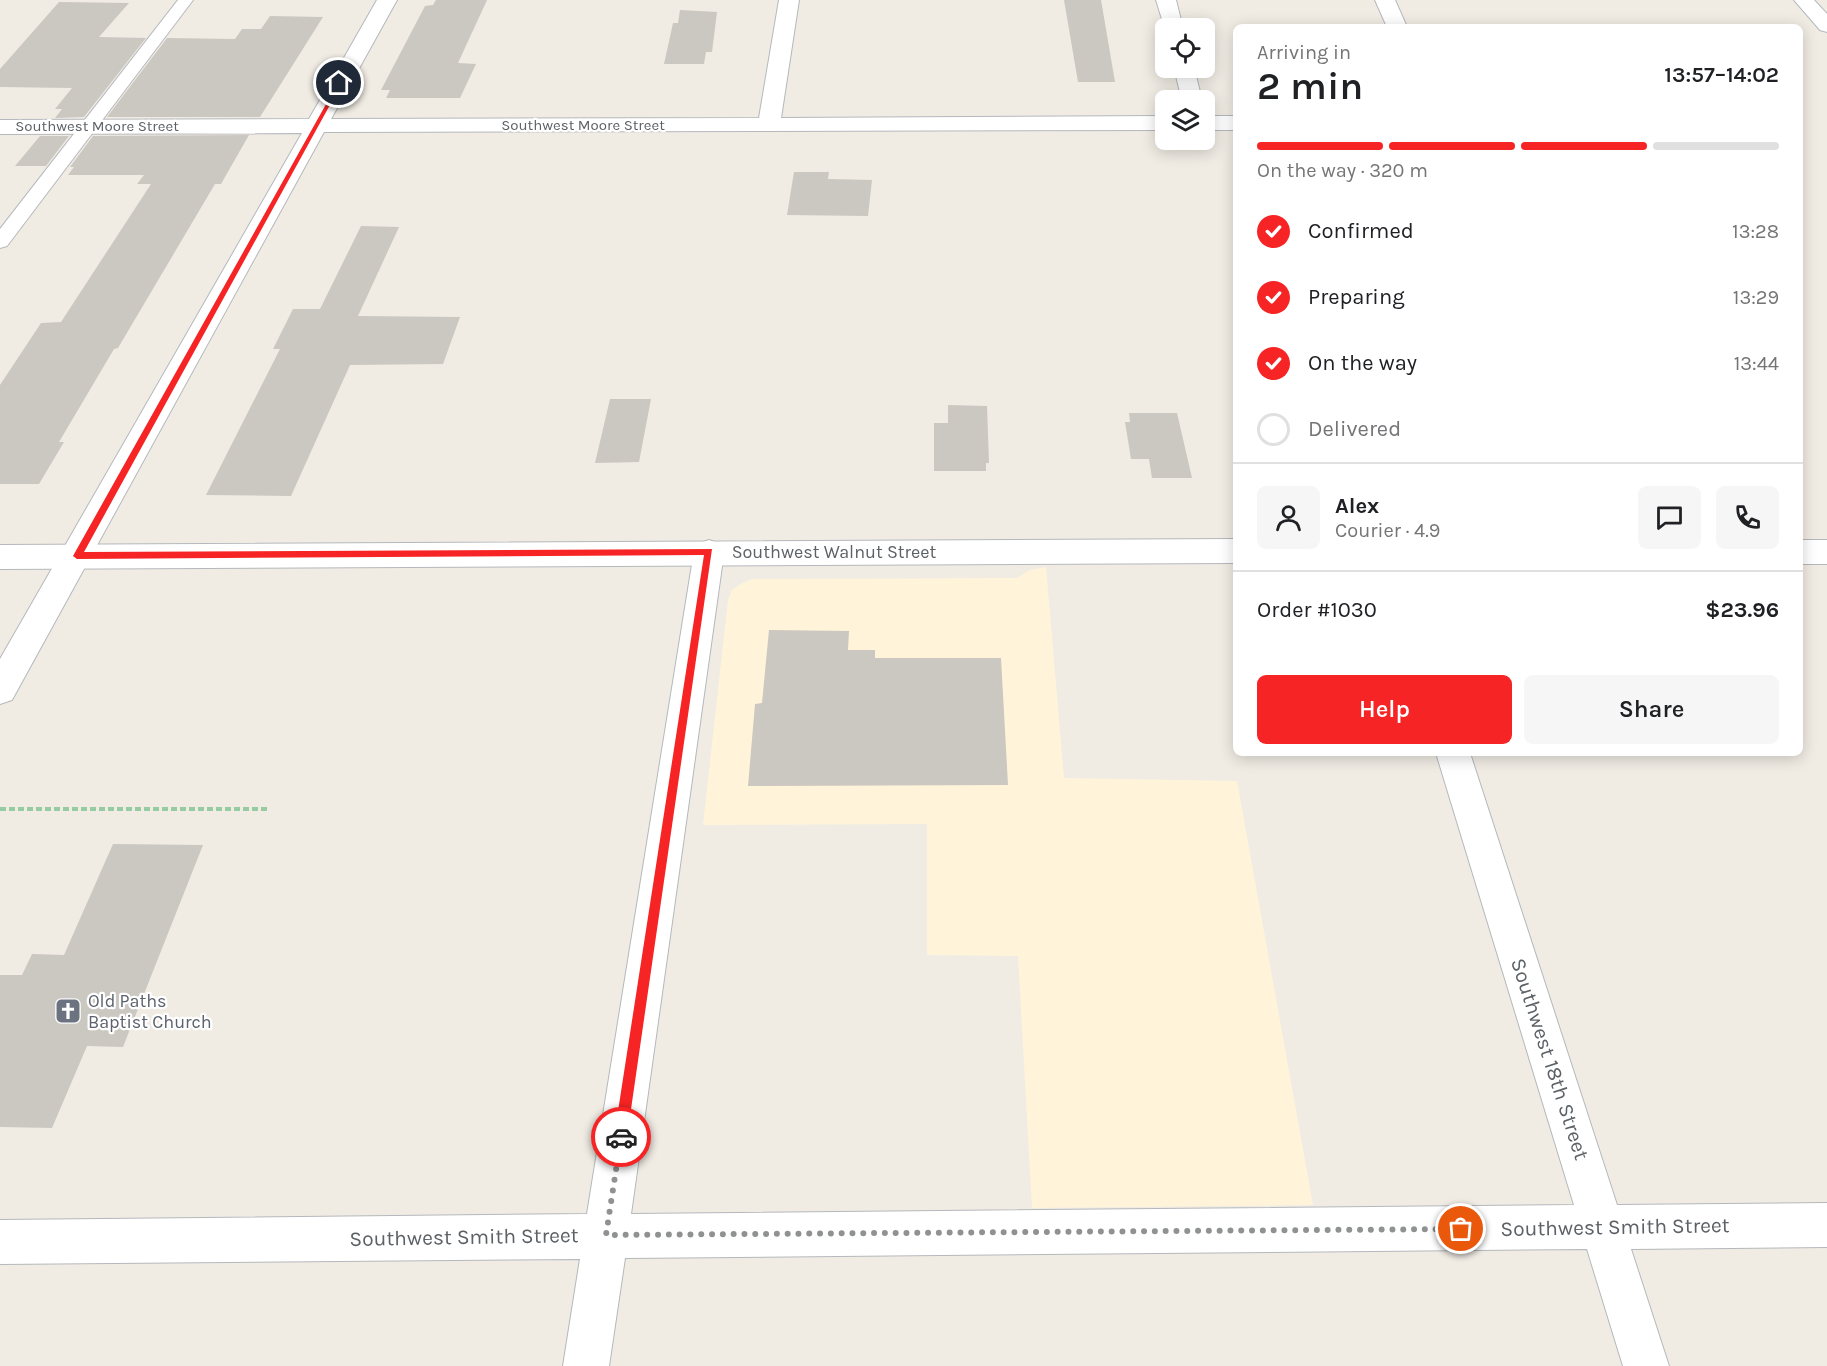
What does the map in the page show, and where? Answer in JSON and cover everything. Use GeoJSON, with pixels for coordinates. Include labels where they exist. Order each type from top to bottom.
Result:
{"type":"FeatureCollection","features":[{"type":"Feature","properties":{"kind":"street"},"geometry":{"type":"LineString","coordinates":[[0,690],[387,0]]}},
{"type":"Feature","properties":{"kind":"street"},"geometry":{"type":"LineString","coordinates":[[769,125],[789,0]]}},
{"type":"Feature","properties":{"kind":"street"},"geometry":{"type":"LineString","coordinates":[[1166,0],[1170,18]]}},
{"type":"Feature","properties":{"kind":"street"},"geometry":{"type":"LineString","coordinates":[[1385,0],[1396,24]]}},
{"type":"Feature","properties":{"kind":"street"},"geometry":{"type":"LineString","coordinates":[[1804,0],[1827,26]]}},
{"type":"Feature","properties":{"kind":"street","name":"Southwest Moore Street"},"geometry":{"type":"LineString","coordinates":[[0,127],[1155,123]]}},
{"type":"Feature","properties":{"kind":"street"},"geometry":{"type":"LineString","coordinates":[[1215,123],[1233,123]]}},
{"type":"Feature","properties":{"kind":"street","name":"Southwest Walnut Street"},"geometry":{"type":"LineString","coordinates":[[0,557],[1233,551]]}},
{"type":"Feature","properties":{"kind":"street"},"geometry":{"type":"LineString","coordinates":[[586,1366],[709,552]]}},
{"type":"Feature","properties":{"kind":"street"},"geometry":{"type":"LineString","coordinates":[[1803,552],[1827,552]]}},
{"type":"Feature","properties":{"kind":"street","name":"Southwest 18th Street"},"geometry":{"type":"LineString","coordinates":[[1454,756],[1646,1366]]}},
{"type":"Feature","properties":{"kind":"street","name":"Southwest Smith Street"},"geometry":{"type":"LineString","coordinates":[[0,1242],[1827,1225]]}},
{"type":"Feature","properties":{"kind":"lane"},"geometry":{"type":"LineString","coordinates":[[0,242],[186,0]]}},
{"type":"Feature","properties":{"kind":"path"},"geometry":{"type":"LineString","coordinates":[[0,809],[269,809]]}},
{"type":"Feature","properties":{"kind":"shaded area"},"geometry":{"type":"Polygon","coordinates":[[[1046,567],[1064,778],[1237,781],[1313,1205],[1032,1208],[1018,956],[927,955],[927,824],[703,825],[728,600],[732,590],[752,579],[1017,578],[1030,570],[1046,567]]]}},
{"type":"Feature","properties":{"kind":"building"},"geometry":{"type":"Polygon","coordinates":[[[436,0],[487,0],[458,63],[476,64],[460,98],[386,98],[390,90],[381,90],[425,6],[433,5],[436,0]]]}},
{"type":"Feature","properties":{"kind":"building"},"geometry":{"type":"Polygon","coordinates":[[[1064,0],[1101,0],[1115,82],[1078,82],[1064,0]]]}},
{"type":"Feature","properties":{"kind":"building"},"geometry":{"type":"Polygon","coordinates":[[[59,2],[129,3],[99,37],[146,38],[84,117],[55,118],[62,109],[55,109],[72,88],[0,87],[0,69],[59,2]]]}},
{"type":"Feature","properties":{"kind":"building"},"geometry":{"type":"Polygon","coordinates":[[[680,10],[717,12],[712,52],[706,52],[704,64],[664,64],[673,23],[678,23],[680,10]]]}},
{"type":"Feature","properties":{"kind":"building"},"geometry":{"type":"Polygon","coordinates":[[[270,16],[323,17],[260,117],[107,117],[167,38],[235,39],[242,29],[261,29],[270,16]]]}},
{"type":"Feature","properties":{"kind":"building"},"geometry":{"type":"Polygon","coordinates":[[[249,135],[221,184],[215,184],[118,348],[114,349],[59,442],[64,442],[39,484],[0,484],[0,385],[41,323],[61,322],[151,184],[137,184],[144,175],[68,175],[74,167],[70,167],[93,136],[249,135]]]}},
{"type":"Feature","properties":{"kind":"building"},"geometry":{"type":"Polygon","coordinates":[[[40,136],[69,136],[46,166],[15,166],[40,136]]]}},
{"type":"Feature","properties":{"kind":"building"},"geometry":{"type":"Polygon","coordinates":[[[794,172],[829,172],[828,179],[872,180],[868,216],[787,215],[794,172]]]}},
{"type":"Feature","properties":{"kind":"building"},"geometry":{"type":"Polygon","coordinates":[[[361,226],[399,227],[358,316],[460,317],[443,364],[350,365],[291,496],[206,495],[280,349],[273,349],[293,309],[320,309],[361,226]]]}},
{"type":"Feature","properties":{"kind":"building"},"geometry":{"type":"Polygon","coordinates":[[[610,399],[651,399],[639,462],[595,463],[610,399]]]}},
{"type":"Feature","properties":{"kind":"building"},"geometry":{"type":"Polygon","coordinates":[[[948,405],[987,406],[989,463],[986,463],[986,471],[934,471],[934,423],[948,423],[948,405]]]}},
{"type":"Feature","properties":{"kind":"building"},"geometry":{"type":"Polygon","coordinates":[[[1129,413],[1177,413],[1192,478],[1152,478],[1149,459],[1131,459],[1125,422],[1130,422],[1129,413]]]}},
{"type":"Feature","properties":{"kind":"building"},"geometry":{"type":"Polygon","coordinates":[[[769,630],[849,631],[848,650],[875,650],[875,658],[1001,658],[1008,785],[748,786],[755,704],[762,703],[769,630]]]}},
{"type":"Feature","properties":{"kind":"building","name":"Old Paths Baptist Church"},"geometry":{"type":"Polygon","coordinates":[[[113,844],[203,845],[123,1047],[87,1046],[52,1128],[0,1127],[0,975],[22,975],[32,954],[64,955],[113,844]]]}},
{"type":"Feature","properties":{"kind":"way so far"},"geometry":{"type":"LineString","coordinates":[[621,1137],[606,1235],[1461,1229]]}},
{"type":"Feature","properties":{"kind":"place","name":"Old Paths Baptist Church"},"geometry":{"type":"Point","coordinates":[68,1011]}},
{"type":"Feature","properties":{"kind":"route"},"geometry":{"type":"LineString","coordinates":[[339,83],[77,556],[709,552],[621,1137]]}}]}
